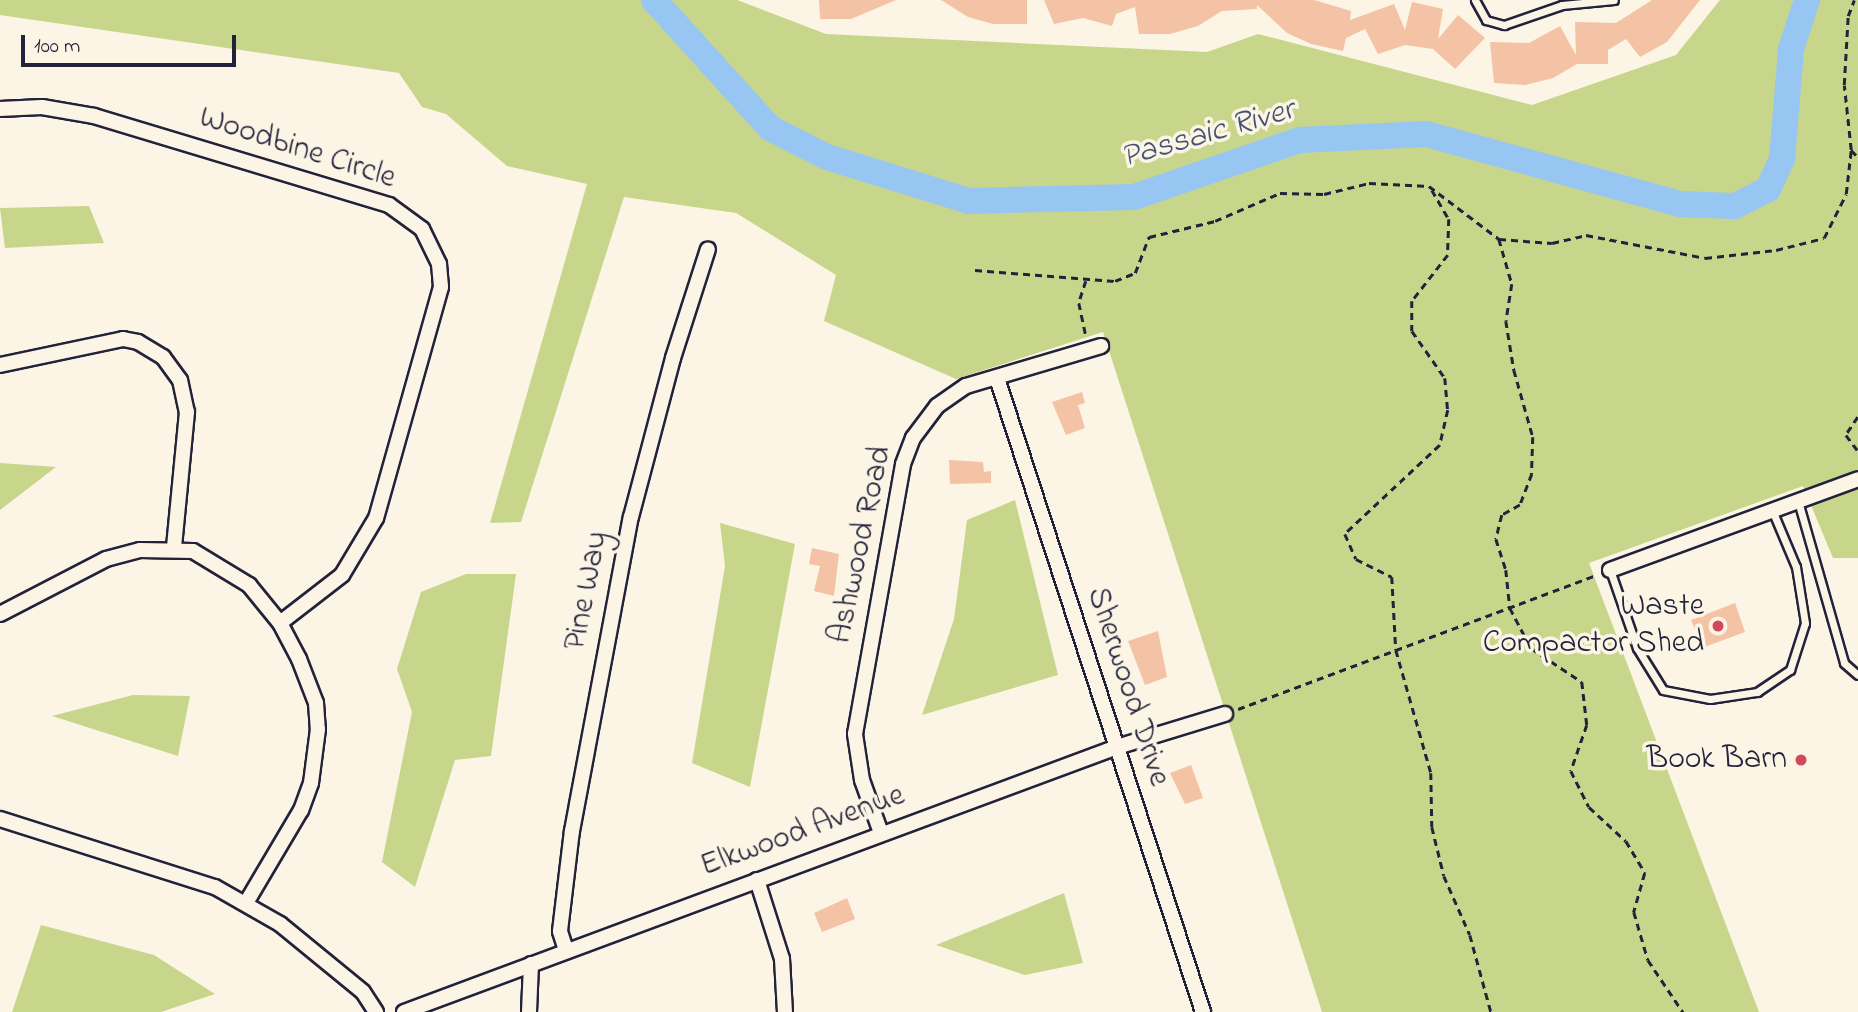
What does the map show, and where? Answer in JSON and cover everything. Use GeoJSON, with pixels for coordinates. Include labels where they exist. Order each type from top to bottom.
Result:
{"type":"FeatureCollection","features":[{"type":"Feature","properties":{"kind":"street","name":"Woodbine Circle"},"geometry":{"type":"LineString","coordinates":[[0,109],[42,107],[94,116],[389,205],[422,229],[439,264],[442,287],[376,518],[342,575],[280,624]]}},
{"type":"Feature","properties":{"kind":"street","name":"Pine Way"},"geometry":{"type":"LineString","coordinates":[[566,950],[560,931],[572,831],[631,517],[673,358],[708,248]]}},
{"type":"Feature","properties":{"kind":"street"},"geometry":{"type":"LineString","coordinates":[[0,365],[123,339],[138,342],[163,357],[180,380],[187,412],[174,548]]}},
{"type":"Feature","properties":{"kind":"street","name":"Ashwood Road"},"geometry":{"type":"LineString","coordinates":[[881,833],[862,780],[855,734],[903,464],[913,438],[937,406],[967,386],[1095,348]]}},
{"type":"Feature","properties":{"kind":"street","name":"Sherwood Drive"},"geometry":{"type":"LineString","coordinates":[[997,378],[1203,1012]]}},
{"type":"Feature","properties":{"kind":"street"},"geometry":{"type":"LineString","coordinates":[[1610,570],[1858,478]]}},
{"type":"Feature","properties":{"kind":"street"},"geometry":{"type":"LineString","coordinates":[[0,614],[117,555],[174,548],[193,551],[231,570],[280,624],[316,703],[316,758],[301,810],[246,903]]}},
{"type":"Feature","properties":{"kind":"street","name":"Elkwood Avenue"},"geometry":{"type":"LineString","coordinates":[[404,1012],[1117,747],[1225,713]]}},
{"type":"Feature","properties":{"kind":"street"},"geometry":{"type":"LineString","coordinates":[[0,819],[173,872],[246,903],[280,924],[363,992],[376,1012]]}},
{"type":"Feature","properties":{"kind":"street"},"geometry":{"type":"LineString","coordinates":[[757,880],[782,959],[785,1012]]}},
{"type":"Feature","properties":{"kind":"street"},"geometry":{"type":"LineString","coordinates":[[529,1012],[531,964]]}},
{"type":"Feature","properties":{"kind":"lane"},"geometry":{"type":"LineString","coordinates":[[1475,0],[1486,20],[1504,25],[1562,5],[1614,0]]}},
{"type":"Feature","properties":{"kind":"lane"},"geometry":{"type":"LineString","coordinates":[[1798,501],[1844,663],[1858,675]]}},
{"type":"Feature","properties":{"kind":"lane"},"geometry":{"type":"LineString","coordinates":[[1610,570],[1637,648],[1663,690],[1710,699],[1757,692],[1790,670],[1805,624],[1796,566],[1772,510]]}},
{"type":"Feature","properties":{"kind":"path"},"geometry":{"type":"LineString","coordinates":[[975,270],[1086,281],[1115,281],[1135,273],[1149,237],[1215,221],[1280,193],[1324,194],[1369,183],[1429,186],[1499,239],[1552,243],[1586,234],[1705,258],[1776,250],[1824,238],[1846,194],[1851,150],[1844,85],[1847,16],[1854,0]]}},
{"type":"Feature","properties":{"kind":"path"},"geometry":{"type":"LineString","coordinates":[[1851,150],[1858,157]]}},
{"type":"Feature","properties":{"kind":"path"},"geometry":{"type":"LineString","coordinates":[[1429,186],[1449,219],[1448,255],[1412,301],[1412,331],[1445,378],[1448,410],[1440,445],[1345,534],[1356,559],[1392,577],[1396,650],[1431,773],[1432,827],[1444,876],[1470,935],[1490,1012]]}},
{"type":"Feature","properties":{"kind":"path"},"geometry":{"type":"LineString","coordinates":[[1499,239],[1512,284],[1506,321],[1514,370],[1533,437],[1532,474],[1520,505],[1502,516],[1496,539],[1506,570],[1510,608],[1531,648],[1582,682],[1587,725],[1571,771],[1588,807],[1626,841],[1645,873],[1634,912],[1648,960],[1683,1012]]}},
{"type":"Feature","properties":{"kind":"path"},"geometry":{"type":"LineString","coordinates":[[1086,281],[1079,303],[1095,348]]}},
{"type":"Feature","properties":{"kind":"path"},"geometry":{"type":"LineString","coordinates":[[1858,417],[1846,435],[1858,451]]}},
{"type":"Feature","properties":{"kind":"path"},"geometry":{"type":"LineString","coordinates":[[1225,713],[1610,570]]}},
{"type":"Feature","properties":{"kind":"green space"},"geometry":{"type":"Polygon","coordinates":[[[0,0],[737,0],[826,34],[1207,52],[1258,34],[1532,105],[1676,55],[1720,0],[1858,0],[1858,558],[1833,558],[1803,486],[1589,563],[1759,1012],[1322,1012],[1103,332],[956,379],[824,321],[836,275],[736,213],[624,197],[521,522],[490,523],[587,184],[507,166],[446,114],[422,107],[399,73],[0,15],[0,0]]]}},
{"type":"Feature","properties":{"kind":"green space"},"geometry":{"type":"Polygon","coordinates":[[[89,206],[104,243],[5,248],[0,208],[89,206]]]}},
{"type":"Feature","properties":{"kind":"green space"},"geometry":{"type":"Polygon","coordinates":[[[0,463],[56,467],[0,510],[0,463]]]}},
{"type":"Feature","properties":{"kind":"green space"},"geometry":{"type":"Polygon","coordinates":[[[1015,500],[1058,675],[922,715],[954,619],[967,520],[1015,500]]]}},
{"type":"Feature","properties":{"kind":"green space"},"geometry":{"type":"Polygon","coordinates":[[[720,523],[795,544],[750,787],[692,763],[725,566],[720,523]]]}},
{"type":"Feature","properties":{"kind":"green space"},"geometry":{"type":"Polygon","coordinates":[[[466,574],[516,574],[491,756],[455,760],[415,887],[382,862],[412,712],[397,669],[421,592],[466,574]]]}},
{"type":"Feature","properties":{"kind":"green space"},"geometry":{"type":"Polygon","coordinates":[[[133,695],[190,696],[178,756],[52,716],[133,695]]]}},
{"type":"Feature","properties":{"kind":"green space"},"geometry":{"type":"Polygon","coordinates":[[[1064,893],[1083,963],[1025,975],[936,945],[1064,893]]]}},
{"type":"Feature","properties":{"kind":"green space"},"geometry":{"type":"Polygon","coordinates":[[[41,925],[154,955],[215,994],[161,1012],[12,1012],[41,925]]]}},
{"type":"Feature","properties":{"kind":"building"},"geometry":{"type":"Polygon","coordinates":[[[819,0],[896,0],[851,19],[820,19],[819,0]]]}},
{"type":"Feature","properties":{"kind":"building"},"geometry":{"type":"Polygon","coordinates":[[[941,0],[1027,0],[1027,24],[993,24],[968,17],[941,0]]]}},
{"type":"Feature","properties":{"kind":"building"},"geometry":{"type":"Polygon","coordinates":[[[1044,0],[1314,0],[1351,11],[1350,20],[1394,4],[1405,30],[1412,2],[1443,9],[1438,39],[1458,15],[1485,38],[1455,69],[1433,49],[1405,45],[1378,54],[1365,29],[1346,38],[1343,51],[1311,44],[1287,33],[1257,5],[1257,9],[1222,11],[1198,26],[1170,34],[1139,34],[1135,7],[1116,14],[1112,26],[1083,18],[1054,24],[1044,0]]]}},
{"type":"Feature","properties":{"kind":"building"},"geometry":{"type":"Polygon","coordinates":[[[1652,0],[1700,0],[1667,42],[1640,57],[1626,39],[1608,50],[1608,64],[1577,64],[1553,78],[1525,85],[1494,83],[1490,42],[1529,43],[1560,26],[1576,55],[1575,22],[1616,23],[1652,0]]]}},
{"type":"Feature","properties":{"kind":"building"},"geometry":{"type":"Polygon","coordinates":[[[1082,392],[1085,403],[1078,405],[1085,428],[1066,435],[1052,402],[1082,392]]]}},
{"type":"Feature","properties":{"kind":"building"},"geometry":{"type":"Polygon","coordinates":[[[949,460],[983,462],[984,472],[991,471],[991,483],[950,484],[949,460]]]}},
{"type":"Feature","properties":{"kind":"building"},"geometry":{"type":"Polygon","coordinates":[[[812,548],[839,554],[834,596],[814,591],[820,566],[809,564],[812,548]]]}},
{"type":"Feature","properties":{"kind":"building","name":"Waste Compactor Shed"},"geometry":{"type":"Polygon","coordinates":[[[1735,603],[1745,632],[1702,648],[1691,620],[1735,603]]]}},
{"type":"Feature","properties":{"kind":"building"},"geometry":{"type":"Polygon","coordinates":[[[1158,631],[1167,677],[1145,685],[1128,641],[1158,631]]]}},
{"type":"Feature","properties":{"kind":"building"},"geometry":{"type":"Polygon","coordinates":[[[1191,765],[1203,798],[1185,804],[1170,773],[1191,765]]]}},
{"type":"Feature","properties":{"kind":"building"},"geometry":{"type":"Polygon","coordinates":[[[847,898],[855,919],[822,932],[814,913],[847,898]]]}},
{"type":"Feature","properties":{"kind":"waterway","name":"Passaic River"},"geometry":{"type":"LineString","coordinates":[[654,0],[770,128],[827,157],[969,201],[1134,197],[1300,140],[1426,134],[1681,204],[1735,206],[1768,189],[1782,159],[1791,49],[1807,0]]}},
{"type":"Feature","properties":{"kind":"place","name":"Waste Compactor Shed"},"geometry":{"type":"Point","coordinates":[1718,626]}},
{"type":"Feature","properties":{"kind":"place","name":"Book Barn"},"geometry":{"type":"Point","coordinates":[1801,760]}}]}
